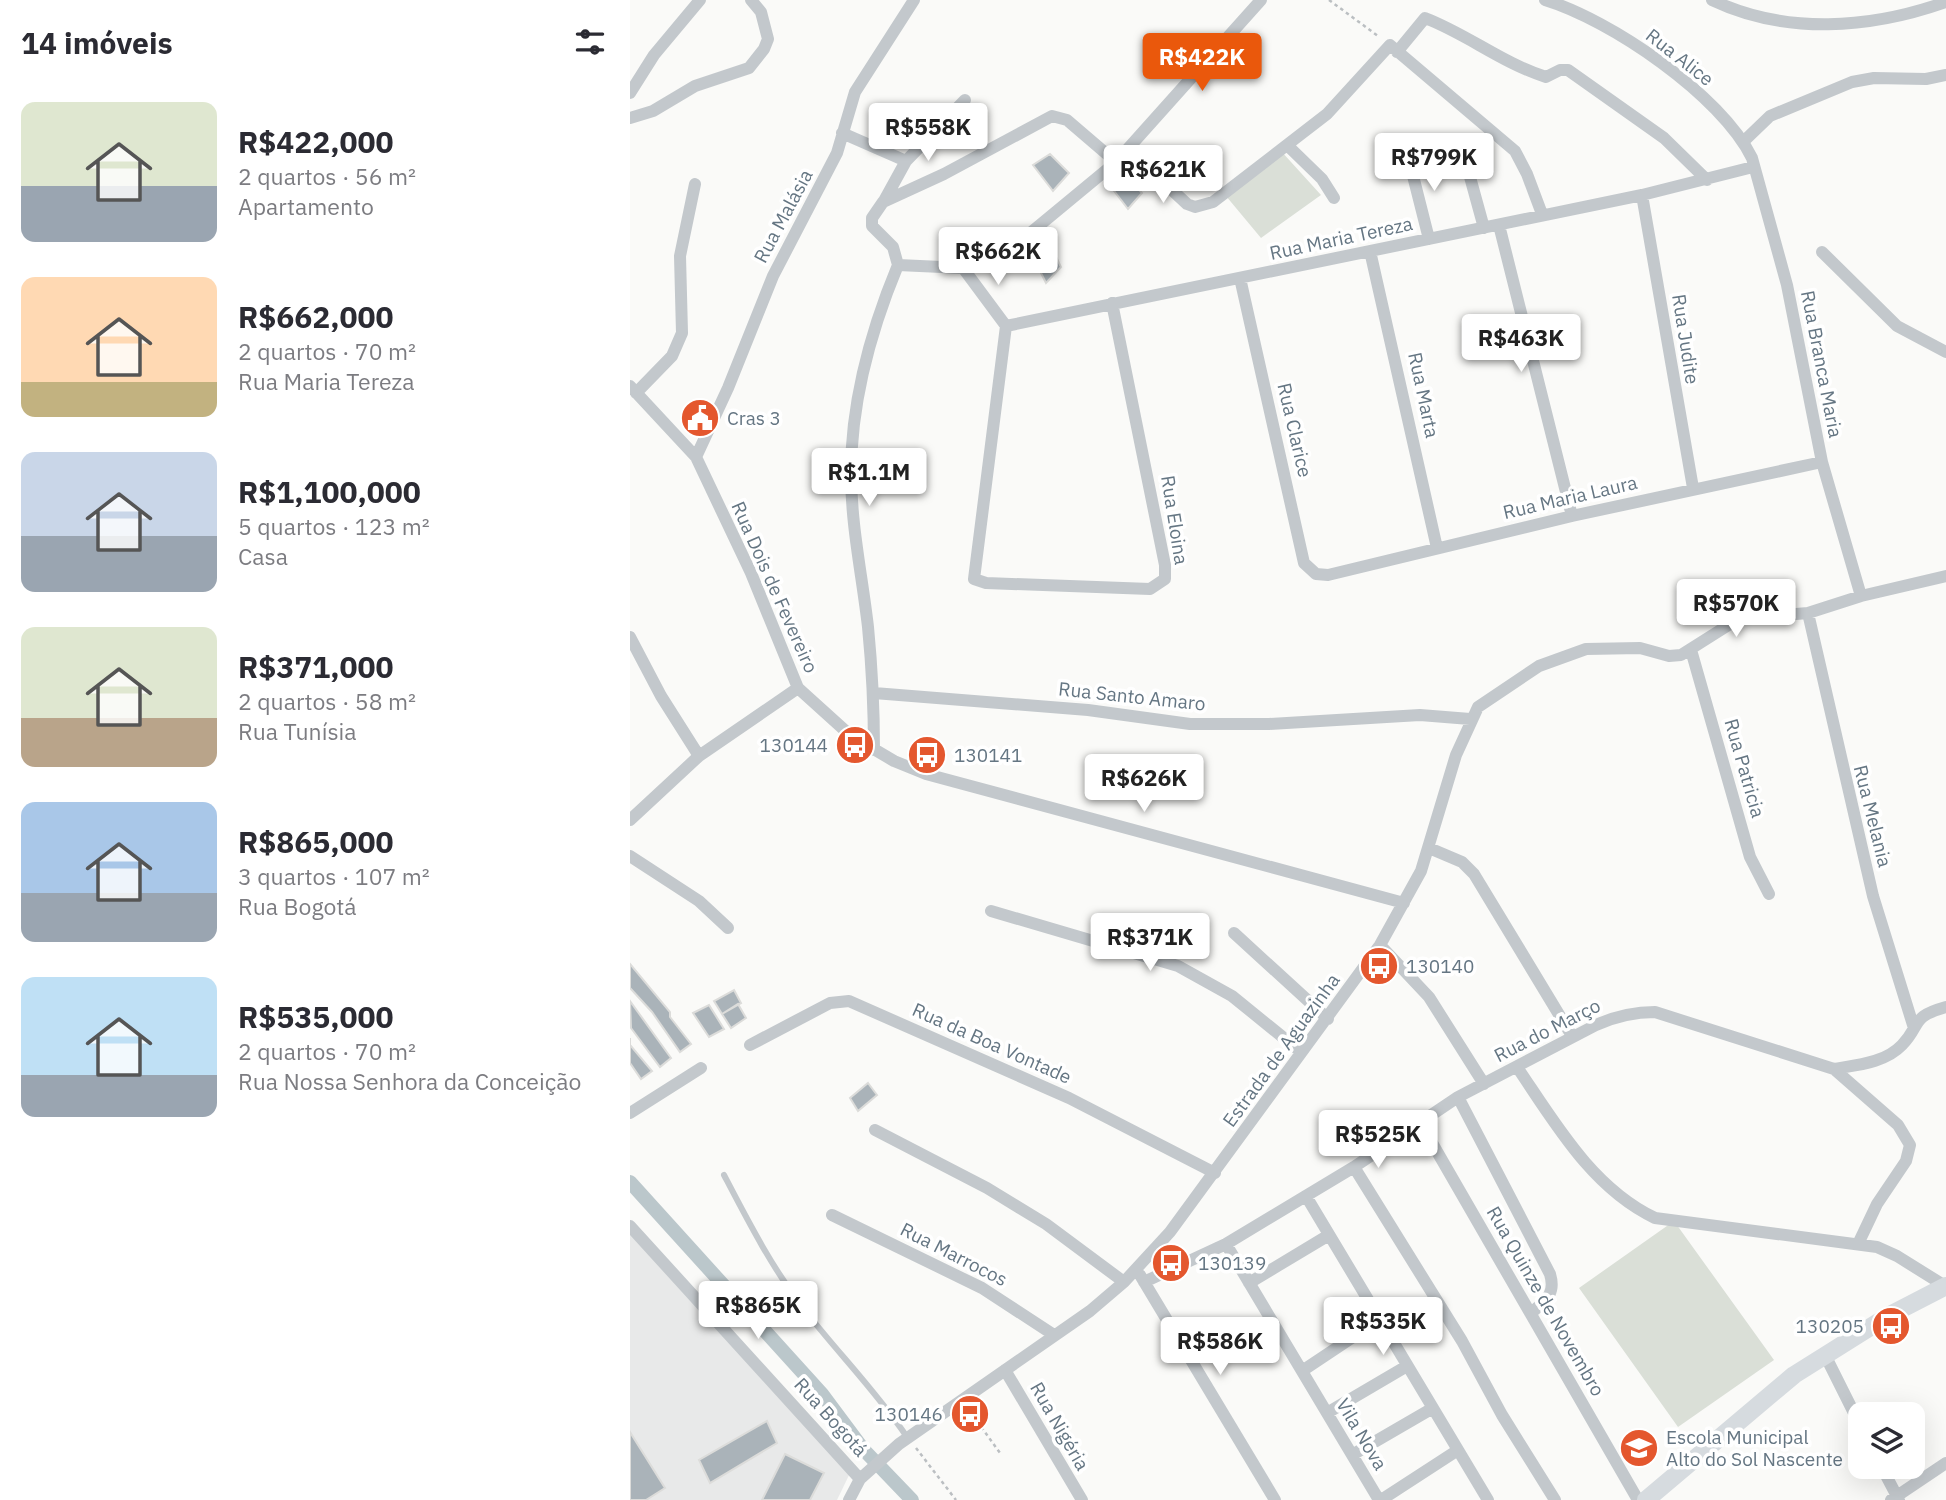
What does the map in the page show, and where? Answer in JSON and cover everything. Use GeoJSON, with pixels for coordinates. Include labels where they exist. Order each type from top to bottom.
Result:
{"type":"FeatureCollection","features":[{"type":"Feature","properties":{"kind":"main road"},"geometry":{"type":"LineString","coordinates":[[1646,1500],[1770,1393],[1825,1355],[1946,1286]]}},
{"type":"Feature","properties":{"kind":"street"},"geometry":{"type":"LineString","coordinates":[[630,93],[654,55],[700,0]]}},
{"type":"Feature","properties":{"kind":"street"},"geometry":{"type":"LineString","coordinates":[[630,118],[653,111],[695,86],[749,68],[768,39],[761,12],[751,0]]}},
{"type":"Feature","properties":{"kind":"street","name":"Rua Malásia"},"geometry":{"type":"LineString","coordinates":[[696,457],[729,388],[773,276],[826,178],[855,92],[914,0]]}},
{"type":"Feature","properties":{"kind":"street"},"geometry":{"type":"LineString","coordinates":[[898,265],[963,268],[1000,256],[1116,162],[1261,0]]}},
{"type":"Feature","properties":{"kind":"street","name":"Rua Alice"},"geometry":{"type":"LineString","coordinates":[[1545,0],[1582,13],[1632,43],[1710,105],[1744,141]]}},
{"type":"Feature","properties":{"kind":"street"},"geometry":{"type":"LineString","coordinates":[[1712,0],[1765,19],[1850,25],[1888,20],[1946,2]]}},
{"type":"Feature","properties":{"kind":"street"},"geometry":{"type":"LineString","coordinates":[[1128,149],[1186,204],[1195,207],[1213,202],[1327,114],[1424,18],[1471,38],[1514,66],[1546,77],[1560,70],[1568,70],[1664,138],[1707,180]]}},
{"type":"Feature","properties":{"kind":"street"},"geometry":{"type":"LineString","coordinates":[[1393,48],[1515,151],[1542,214]]}},
{"type":"Feature","properties":{"kind":"street"},"geometry":{"type":"LineString","coordinates":[[1744,141],[1770,116],[1852,82],[1874,78],[1900,80],[1946,75]]}},
{"type":"Feature","properties":{"kind":"street"},"geometry":{"type":"LineString","coordinates":[[874,750],[874,693],[868,626],[853,523],[851,471],[865,369],[883,302],[898,265],[893,247],[873,226],[872,218],[906,161],[965,100]]}},
{"type":"Feature","properties":{"kind":"street"},"geometry":{"type":"LineString","coordinates":[[883,201],[944,174],[1056,116],[1067,120],[1116,162]]}},
{"type":"Feature","properties":{"kind":"street"},"geometry":{"type":"LineString","coordinates":[[842,133],[906,161]]}},
{"type":"Feature","properties":{"kind":"street","name":"Rua Branca Maria"},"geometry":{"type":"LineString","coordinates":[[1744,141],[1787,285],[1822,462],[1861,596]]}},
{"type":"Feature","properties":{"kind":"street"},"geometry":{"type":"LineString","coordinates":[[1453,144],[1470,177],[1484,228]]}},
{"type":"Feature","properties":{"kind":"street"},"geometry":{"type":"LineString","coordinates":[[1287,145],[1322,179],[1334,198]]}},
{"type":"Feature","properties":{"kind":"street"},"geometry":{"type":"LineString","coordinates":[[1408,156],[1429,239]]}},
{"type":"Feature","properties":{"kind":"street","name":"Rua Maria Tereza"},"geometry":{"type":"LineString","coordinates":[[1006,326],[1642,195],[1753,167]]}},
{"type":"Feature","properties":{"kind":"street"},"geometry":{"type":"LineString","coordinates":[[633,389],[672,356],[682,333],[680,256],[695,184]]}},
{"type":"Feature","properties":{"kind":"street","name":"Rua Judite"},"geometry":{"type":"LineString","coordinates":[[1642,195],[1693,488]]}},
{"type":"Feature","properties":{"kind":"street"},"geometry":{"type":"LineString","coordinates":[[1499,225],[1572,516]]}},
{"type":"Feature","properties":{"kind":"street","name":"Rua Marta"},"geometry":{"type":"LineString","coordinates":[[1370,251],[1437,548]]}},
{"type":"Feature","properties":{"kind":"street"},"geometry":{"type":"LineString","coordinates":[[1822,252],[1887,318],[1946,352]]}},
{"type":"Feature","properties":{"kind":"street"},"geometry":{"type":"LineString","coordinates":[[963,268],[1006,326]]}},
{"type":"Feature","properties":{"kind":"street","name":"Rua Clarice"},"geometry":{"type":"LineString","coordinates":[[1240,278],[1304,563],[1316,574],[1328,575]]}},
{"type":"Feature","properties":{"kind":"street","name":"Rua Eloina"},"geometry":{"type":"LineString","coordinates":[[1006,326],[973,563],[974,579],[986,583],[1150,589],[1165,579],[1160,532],[1112,303]]}},
{"type":"Feature","properties":{"kind":"street","name":"Rua Dois de Fevereiro"},"geometry":{"type":"LineString","coordinates":[[633,389],[696,457],[751,573],[798,688],[836,724],[874,750],[926,775],[1404,903]]}},
{"type":"Feature","properties":{"kind":"street","name":"Rua Maria Laura"},"geometry":{"type":"LineString","coordinates":[[1328,575],[1693,488],[1822,462]]}},
{"type":"Feature","properties":{"kind":"street","name":"Estrada de Aguazinha"},"geometry":{"type":"LineString","coordinates":[[849,1500],[860,1479],[903,1441],[1054,1335],[1124,1282],[1137,1270],[1215,1173],[1380,945],[1404,903],[1429,848],[1470,719],[1478,707],[1511,682],[1539,666],[1575,652],[1586,649],[1640,648],[1669,656],[1681,655],[1738,619],[1808,612],[1861,596],[1946,576]]}},
{"type":"Feature","properties":{"kind":"street","name":"Rua Melania"},"geometry":{"type":"LineString","coordinates":[[1808,612],[1873,896],[1913,1025]]}},
{"type":"Feature","properties":{"kind":"street"},"geometry":{"type":"LineString","coordinates":[[630,637],[661,696],[699,756]]}},
{"type":"Feature","properties":{"kind":"street","name":"Rua Patricia"},"geometry":{"type":"LineString","coordinates":[[1691,650],[1750,857],[1769,894]]}},
{"type":"Feature","properties":{"kind":"street"},"geometry":{"type":"LineString","coordinates":[[630,820],[699,756],[798,688]]}},
{"type":"Feature","properties":{"kind":"street","name":"Rua Santo Amaro"},"geometry":{"type":"LineString","coordinates":[[874,693],[1088,710],[1189,724],[1269,724],[1420,715],[1470,719]]}},
{"type":"Feature","properties":{"kind":"street"},"geometry":{"type":"LineString","coordinates":[[1429,848],[1461,862],[1474,874],[1572,1036]]}},
{"type":"Feature","properties":{"kind":"street"},"geometry":{"type":"LineString","coordinates":[[630,856],[699,901],[727,929]]}},
{"type":"Feature","properties":{"kind":"street"},"geometry":{"type":"LineString","coordinates":[[991,911],[1178,965],[1233,996],[1301,1052]]}},
{"type":"Feature","properties":{"kind":"street"},"geometry":{"type":"LineString","coordinates":[[1234,933],[1328,1019]]}},
{"type":"Feature","properties":{"kind":"street"},"geometry":{"type":"LineString","coordinates":[[1380,945],[1429,997],[1484,1084]]}},
{"type":"Feature","properties":{"kind":"street","name":"Rua da Boa Vontade"},"geometry":{"type":"LineString","coordinates":[[750,1045],[830,1003],[849,1001],[1069,1098],[1215,1173]]}},
{"type":"Feature","properties":{"kind":"street"},"geometry":{"type":"LineString","coordinates":[[1834,1069],[1875,1061],[1888,1055],[1902,1045],[1913,1025],[1921,1017],[1946,1007]]}},
{"type":"Feature","properties":{"kind":"street","name":"Rua do Março"},"geometry":{"type":"LineString","coordinates":[[1144,1282],[1226,1244],[1354,1167],[1458,1097],[1572,1036],[1619,1014],[1655,1012],[1834,1069],[1898,1125],[1910,1145],[1906,1161],[1877,1204],[1857,1244]]}},
{"type":"Feature","properties":{"kind":"street"},"geometry":{"type":"LineString","coordinates":[[1517,1067],[1592,1171],[1632,1207],[1656,1218],[1877,1247],[1898,1256],[1946,1286]]}},
{"type":"Feature","properties":{"kind":"street"},"geometry":{"type":"LineString","coordinates":[[630,1113],[701,1068]]}},
{"type":"Feature","properties":{"kind":"street"},"geometry":{"type":"LineString","coordinates":[[1458,1097],[1550,1273],[1553,1288],[1551,1294],[1531,1313]]}},
{"type":"Feature","properties":{"kind":"street","name":"Rua Quinze de Novembro"},"geometry":{"type":"LineString","coordinates":[[1420,1122],[1638,1500]]}},
{"type":"Feature","properties":{"kind":"street"},"geometry":{"type":"LineString","coordinates":[[875,1130],[987,1188],[1046,1224],[1124,1282]]}},
{"type":"Feature","properties":{"kind":"street"},"geometry":{"type":"LineString","coordinates":[[1354,1167],[1462,1341],[1502,1415],[1555,1500]]}},
{"type":"Feature","properties":{"kind":"street"},"geometry":{"type":"LineString","coordinates":[[1306,1196],[1488,1500]]}},
{"type":"Feature","properties":{"kind":"street","name":"Rua Marrocos"},"geometry":{"type":"LineString","coordinates":[[832,1215],[982,1288],[1054,1335]]}},
{"type":"Feature","properties":{"kind":"street","name":"Rua Bogotá"},"geometry":{"type":"LineString","coordinates":[[630,1226],[860,1479]]}},
{"type":"Feature","properties":{"kind":"street"},"geometry":{"type":"LineString","coordinates":[[1250,1283],[1329,1235]]}},
{"type":"Feature","properties":{"kind":"street","name":"Vila Nova"},"geometry":{"type":"LineString","coordinates":[[1226,1244],[1380,1500]]}},
{"type":"Feature","properties":{"kind":"street"},"geometry":{"type":"LineString","coordinates":[[1137,1270],[1275,1500]]}},
{"type":"Feature","properties":{"kind":"street"},"geometry":{"type":"LineString","coordinates":[[1302,1371],[1380,1319]]}},
{"type":"Feature","properties":{"kind":"street"},"geometry":{"type":"LineString","coordinates":[[1825,1355],[1848,1402]]}},
{"type":"Feature","properties":{"kind":"street"},"geometry":{"type":"LineString","coordinates":[[1327,1413],[1407,1366]]}},
{"type":"Feature","properties":{"kind":"street","name":"Rua Nigéria"},"geometry":{"type":"LineString","coordinates":[[1005,1370],[1082,1500]]}},
{"type":"Feature","properties":{"kind":"street"},"geometry":{"type":"LineString","coordinates":[[1352,1455],[1433,1408]]}},
{"type":"Feature","properties":{"kind":"street"},"geometry":{"type":"LineString","coordinates":[[1380,1500],[1458,1450]]}},
{"type":"Feature","properties":{"kind":"street"},"geometry":{"type":"LineString","coordinates":[[1887,1479],[1895,1499],[1946,1463]]}},
{"type":"Feature","properties":{"kind":"lane"},"geometry":{"type":"LineString","coordinates":[[724,1175],[764,1253],[803,1308],[885,1405],[903,1441]]}},
{"type":"Feature","properties":{"kind":"path"},"geometry":{"type":"LineString","coordinates":[[1329,0],[1393,48]]}},
{"type":"Feature","properties":{"kind":"path"},"geometry":{"type":"LineString","coordinates":[[961,1399],[1000,1453]]}},
{"type":"Feature","properties":{"kind":"path"},"geometry":{"type":"LineString","coordinates":[[903,1441],[956,1500]]}},
{"type":"Feature","properties":{"kind":"shaded area"},"geometry":{"type":"Polygon","coordinates":[[[1281,151],[1321,195],[1261,238],[1226,196],[1281,151]]]}},
{"type":"Feature","properties":{"kind":"shaded area"},"geometry":{"type":"Polygon","coordinates":[[[1674,1221],[1774,1360],[1678,1427],[1579,1288],[1674,1221]]]}},
{"type":"Feature","properties":{"kind":"shaded area"},"geometry":{"type":"Polygon","coordinates":[[[630,1229],[852,1469],[837,1500],[630,1500],[630,1229]]]}},
{"type":"Feature","properties":{"kind":"building"},"geometry":{"type":"Polygon","coordinates":[[[1050,154],[1069,173],[1053,191],[1033,165],[1050,154]]]}},
{"type":"Feature","properties":{"kind":"building"},"geometry":{"type":"Polygon","coordinates":[[[1122,170],[1142,193],[1128,209],[1108,183],[1122,170]]]}},
{"type":"Feature","properties":{"kind":"building"},"geometry":{"type":"Polygon","coordinates":[[[1044,232],[1061,267],[1046,283],[1028,247],[1044,232]]]}},
{"type":"Feature","properties":{"kind":"building"},"geometry":{"type":"Polygon","coordinates":[[[630,964],[670,1012],[670,1017],[691,1044],[680,1052],[652,1012],[630,988],[630,964]]]}},
{"type":"Feature","properties":{"kind":"building"},"geometry":{"type":"Polygon","coordinates":[[[734,990],[741,1003],[722,1014],[714,1001],[734,990]]]}},
{"type":"Feature","properties":{"kind":"building"},"geometry":{"type":"Polygon","coordinates":[[[630,1001],[671,1058],[660,1067],[631,1028],[630,1001]]]}},
{"type":"Feature","properties":{"kind":"building"},"geometry":{"type":"Polygon","coordinates":[[[738,1004],[746,1018],[731,1028],[722,1014],[738,1004]]]}},
{"type":"Feature","properties":{"kind":"building"},"geometry":{"type":"Polygon","coordinates":[[[709,1005],[724,1029],[709,1037],[693,1013],[709,1005]]]}},
{"type":"Feature","properties":{"kind":"building"},"geometry":{"type":"Polygon","coordinates":[[[630,1045],[652,1071],[641,1079],[630,1063],[630,1045]]]}},
{"type":"Feature","properties":{"kind":"building"},"geometry":{"type":"Polygon","coordinates":[[[868,1083],[877,1095],[858,1111],[850,1098],[868,1083]]]}},
{"type":"Feature","properties":{"kind":"building"},"geometry":{"type":"Polygon","coordinates":[[[767,1421],[777,1443],[710,1483],[699,1460],[767,1421]]]}},
{"type":"Feature","properties":{"kind":"building"},"geometry":{"type":"Polygon","coordinates":[[[630,1432],[665,1488],[646,1500],[630,1500],[630,1432]]]}},
{"type":"Feature","properties":{"kind":"building"},"geometry":{"type":"Polygon","coordinates":[[[785,1454],[824,1473],[810,1500],[762,1500],[785,1454]]]}},
{"type":"Feature","properties":{"kind":"waterway"},"geometry":{"type":"LineString","coordinates":[[630,1182],[822,1394],[863,1449],[912,1500]]}},
{"type":"Feature","properties":{"kind":"place","name":"Cras 3"},"geometry":{"type":"Point","coordinates":[700,418]}},
{"type":"Feature","properties":{"kind":"place","name":"130144"},"geometry":{"type":"Point","coordinates":[855,745]}},
{"type":"Feature","properties":{"kind":"place","name":"130141"},"geometry":{"type":"Point","coordinates":[927,755]}},
{"type":"Feature","properties":{"kind":"place","name":"130140"},"geometry":{"type":"Point","coordinates":[1379,966]}},
{"type":"Feature","properties":{"kind":"place","name":"130139"},"geometry":{"type":"Point","coordinates":[1171,1263]}},
{"type":"Feature","properties":{"kind":"place","name":"130205"},"geometry":{"type":"Point","coordinates":[1891,1326]}},
{"type":"Feature","properties":{"kind":"place","name":"130146"},"geometry":{"type":"Point","coordinates":[970,1414]}},
{"type":"Feature","properties":{"kind":"place","name":"Escola Municipal Alto do Sol Nascente"},"geometry":{"type":"Point","coordinates":[1639,1448]}}]}
